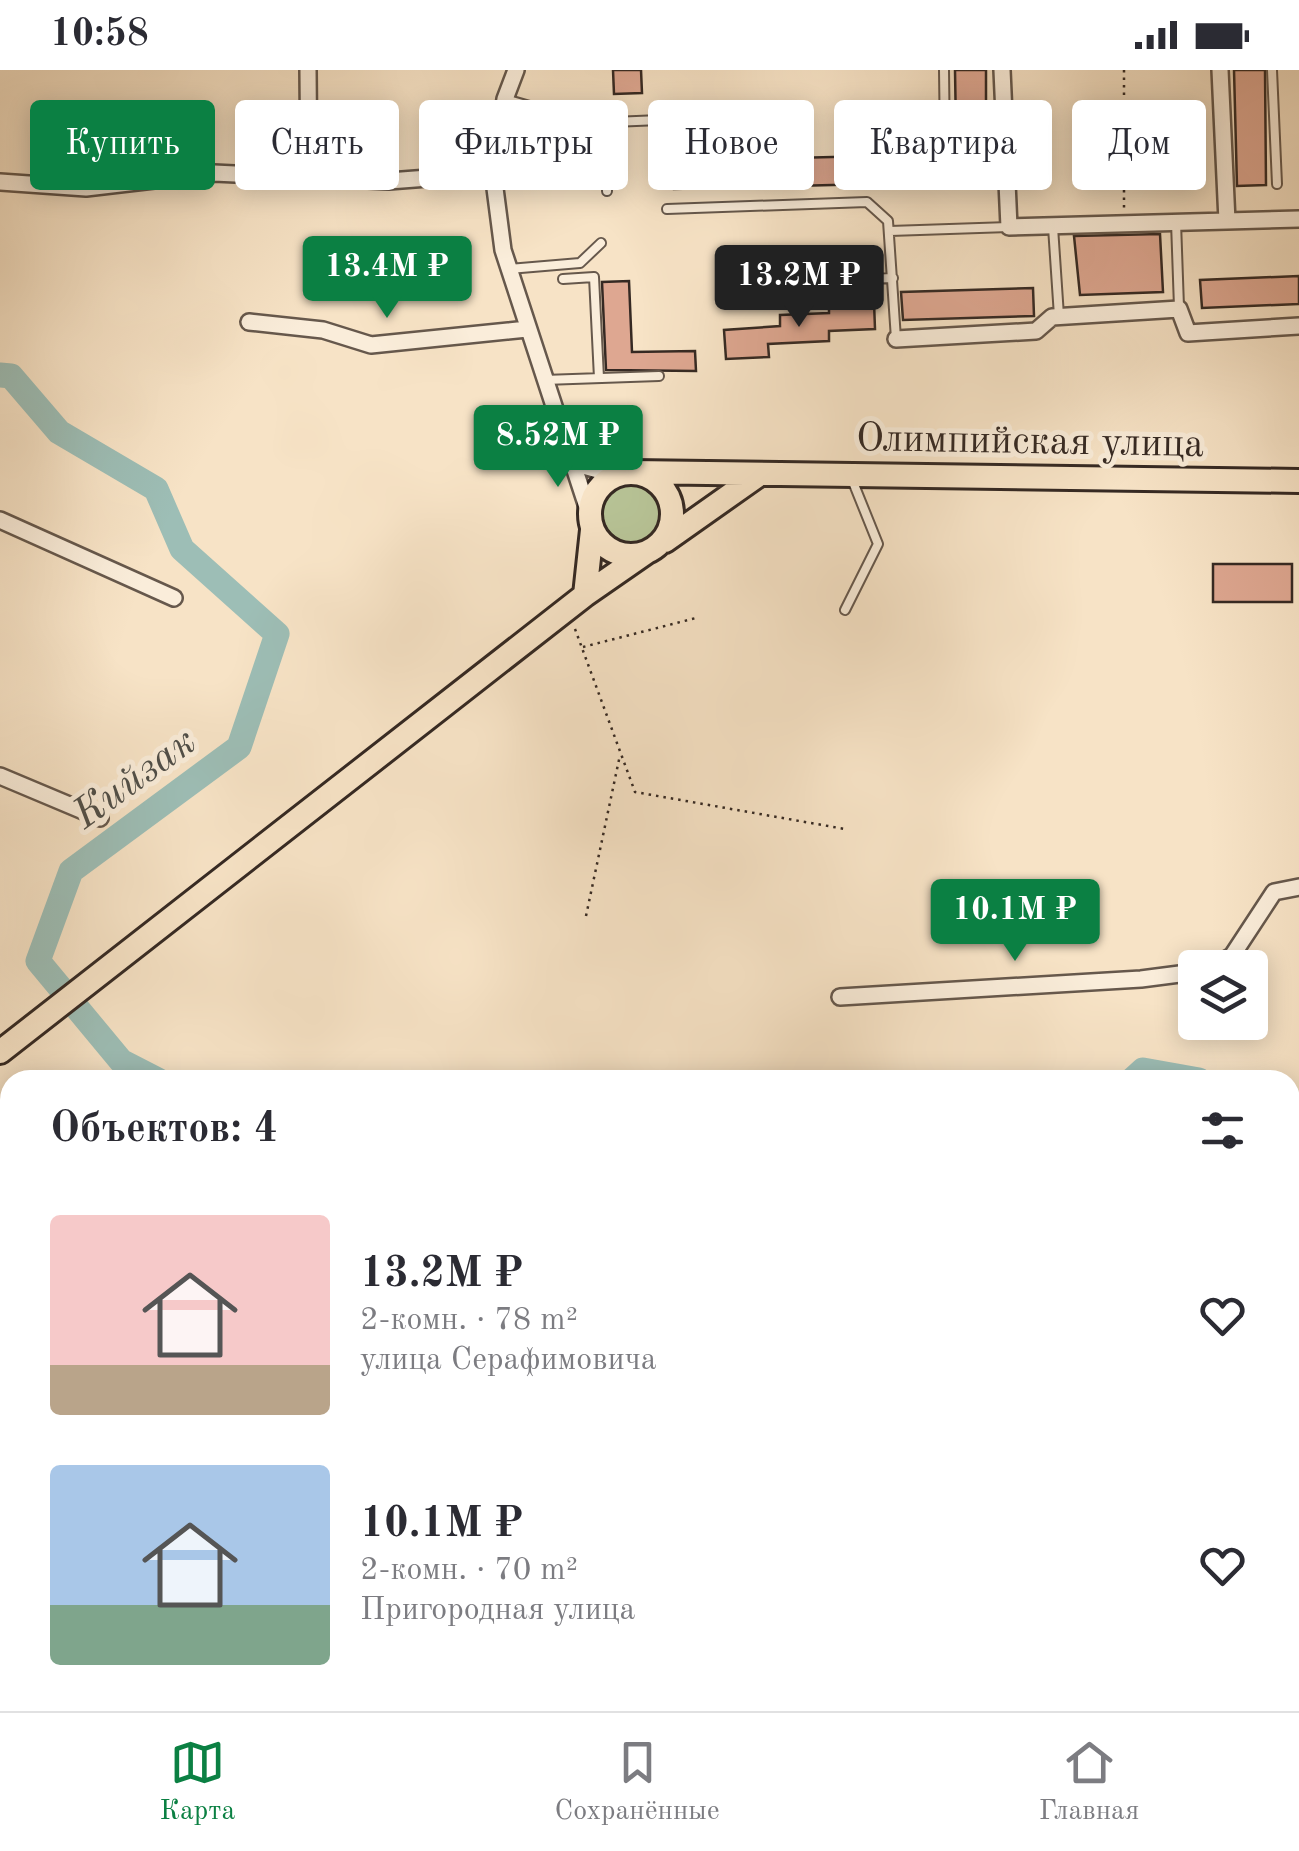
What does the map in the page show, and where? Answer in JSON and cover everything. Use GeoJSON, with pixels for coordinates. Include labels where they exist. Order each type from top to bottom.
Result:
{"type":"FeatureCollection","features":[{"type":"Feature","properties":{"kind":"main road","name":"Олимпийская улица"},"geometry":{"type":"LineString","coordinates":[[624,473],[1299,481]]}},
{"type":"Feature","properties":{"kind":"main road"},"geometry":{"type":"LineString","coordinates":[[576,602],[593,497],[602,484],[624,473],[648,475],[661,484],[670,498],[673,514],[670,530],[654,548],[631,556],[602,543],[591,521]]}},
{"type":"Feature","properties":{"kind":"main road"},"geometry":{"type":"LineString","coordinates":[[3,1049],[576,602],[760,474]]}},
{"type":"Feature","properties":{"kind":"street"},"geometry":{"type":"LineString","coordinates":[[308,70],[308,100]]}},
{"type":"Feature","properties":{"kind":"street"},"geometry":{"type":"LineString","coordinates":[[506,98],[516,70]]}},
{"type":"Feature","properties":{"kind":"street"},"geometry":{"type":"LineString","coordinates":[[1002,70],[1003,100]]}},
{"type":"Feature","properties":{"kind":"street"},"geometry":{"type":"LineString","coordinates":[[1220,70],[1226,221]]}},
{"type":"Feature","properties":{"kind":"street"},"geometry":{"type":"LineString","coordinates":[[0,182],[86,188],[235,175]]}},
{"type":"Feature","properties":{"kind":"street"},"geometry":{"type":"LineString","coordinates":[[496,190],[503,250],[591,521]]}},
{"type":"Feature","properties":{"kind":"street"},"geometry":{"type":"LineString","coordinates":[[1007,190],[1009,228],[1299,219]]}},
{"type":"Feature","properties":{"kind":"street"},"geometry":{"type":"LineString","coordinates":[[896,339],[1036,332],[1052,317],[1179,309],[1188,333],[1299,326]]}},
{"type":"Feature","properties":{"kind":"street"},"geometry":{"type":"LineString","coordinates":[[249,322],[322,330],[371,345],[527,329]]}},
{"type":"Feature","properties":{"kind":"street"},"geometry":{"type":"LineString","coordinates":[[568,452],[588,467],[624,473]]}},
{"type":"Feature","properties":{"kind":"street"},"geometry":{"type":"LineString","coordinates":[[0,520],[174,598]]}},
{"type":"Feature","properties":{"kind":"street"},"geometry":{"type":"LineString","coordinates":[[0,776],[100,818]]}},
{"type":"Feature","properties":{"kind":"street"},"geometry":{"type":"LineString","coordinates":[[1236,950],[1274,892],[1299,887]]}},
{"type":"Feature","properties":{"kind":"street"},"geometry":{"type":"LineString","coordinates":[[840,996],[1178,974]]}},
{"type":"Feature","properties":{"kind":"lane"},"geometry":{"type":"LineString","coordinates":[[944,70],[944,100]]}},
{"type":"Feature","properties":{"kind":"lane"},"geometry":{"type":"LineString","coordinates":[[1272,70],[1277,184]]}},
{"type":"Feature","properties":{"kind":"lane"},"geometry":{"type":"LineString","coordinates":[[506,98],[513,100]]}},
{"type":"Feature","properties":{"kind":"lane"},"geometry":{"type":"LineString","coordinates":[[667,209],[868,202],[888,222],[890,231],[896,339]]}},
{"type":"Feature","properties":{"kind":"lane"},"geometry":{"type":"LineString","coordinates":[[1176,222],[1179,309]]}},
{"type":"Feature","properties":{"kind":"lane"},"geometry":{"type":"LineString","coordinates":[[1052,227],[1059,316]]}},
{"type":"Feature","properties":{"kind":"lane"},"geometry":{"type":"LineString","coordinates":[[890,231],[1009,228]]}},
{"type":"Feature","properties":{"kind":"lane"},"geometry":{"type":"LineString","coordinates":[[509,269],[580,263],[601,242]]}},
{"type":"Feature","properties":{"kind":"lane"},"geometry":{"type":"LineString","coordinates":[[562,278],[594,277],[599,378]]}},
{"type":"Feature","properties":{"kind":"lane"},"geometry":{"type":"LineString","coordinates":[[727,300],[796,296],[812,281],[893,278]]}},
{"type":"Feature","properties":{"kind":"lane"},"geometry":{"type":"LineString","coordinates":[[544,380],[659,376]]}},
{"type":"Feature","properties":{"kind":"lane"},"geometry":{"type":"LineString","coordinates":[[845,610],[878,544],[849,473]]}},
{"type":"Feature","properties":{"kind":"path"},"geometry":{"type":"LineString","coordinates":[[1124,70],[1124,224]]}},
{"type":"Feature","properties":{"kind":"path"},"geometry":{"type":"LineString","coordinates":[[576,602],[581,647],[635,792],[844,830]]}},
{"type":"Feature","properties":{"kind":"path"},"geometry":{"type":"LineString","coordinates":[[581,647],[696,618]]}},
{"type":"Feature","properties":{"kind":"path"},"geometry":{"type":"LineString","coordinates":[[586,916],[621,754]]}},
{"type":"Feature","properties":{"kind":"green space"},"geometry":{"type":"Polygon","coordinates":[[[633,481],[655,490],[664,512],[655,534],[633,543],[611,534],[602,512],[611,490],[633,481]]]}},
{"type":"Feature","properties":{"kind":"building"},"geometry":{"type":"Polygon","coordinates":[[[613,70],[641,70],[642,93],[614,94],[613,70]]]}},
{"type":"Feature","properties":{"kind":"building"},"geometry":{"type":"Polygon","coordinates":[[[955,70],[986,70],[986,100],[956,100],[955,70]]]}},
{"type":"Feature","properties":{"kind":"building"},"geometry":{"type":"Polygon","coordinates":[[[1234,70],[1265,70],[1266,185],[1237,186],[1234,70]]]}},
{"type":"Feature","properties":{"kind":"building"},"geometry":{"type":"Polygon","coordinates":[[[814,157],[834,157],[834,185],[814,185],[814,157]]]}},
{"type":"Feature","properties":{"kind":"building"},"geometry":{"type":"Polygon","coordinates":[[[1160,234],[1163,292],[1080,295],[1074,236],[1160,234]]]}},
{"type":"Feature","properties":{"kind":"building"},"geometry":{"type":"Polygon","coordinates":[[[1299,276],[1299,304],[1202,308],[1200,280],[1299,276]]]}},
{"type":"Feature","properties":{"kind":"building"},"geometry":{"type":"Polygon","coordinates":[[[629,281],[632,352],[695,351],[696,371],[606,370],[602,282],[629,281]]]}},
{"type":"Feature","properties":{"kind":"building"},"geometry":{"type":"Polygon","coordinates":[[[1033,288],[1034,316],[903,320],[901,292],[1033,288]]]}},
{"type":"Feature","properties":{"kind":"building"},"geometry":{"type":"Polygon","coordinates":[[[874,302],[875,329],[829,331],[829,341],[768,344],[769,357],[726,359],[724,330],[780,326],[780,315],[829,313],[829,304],[874,302]]]}},
{"type":"Feature","properties":{"kind":"building"},"geometry":{"type":"Polygon","coordinates":[[[1213,564],[1292,564],[1292,602],[1213,602],[1213,564]]]}},
{"type":"Feature","properties":{"kind":"waterway","name":"Кийзак"},"geometry":{"type":"LineString","coordinates":[[0,375],[11,376],[59,432],[156,489],[182,549],[277,634],[239,747],[71,871],[38,961],[121,1061],[139,1070]]}}]}
